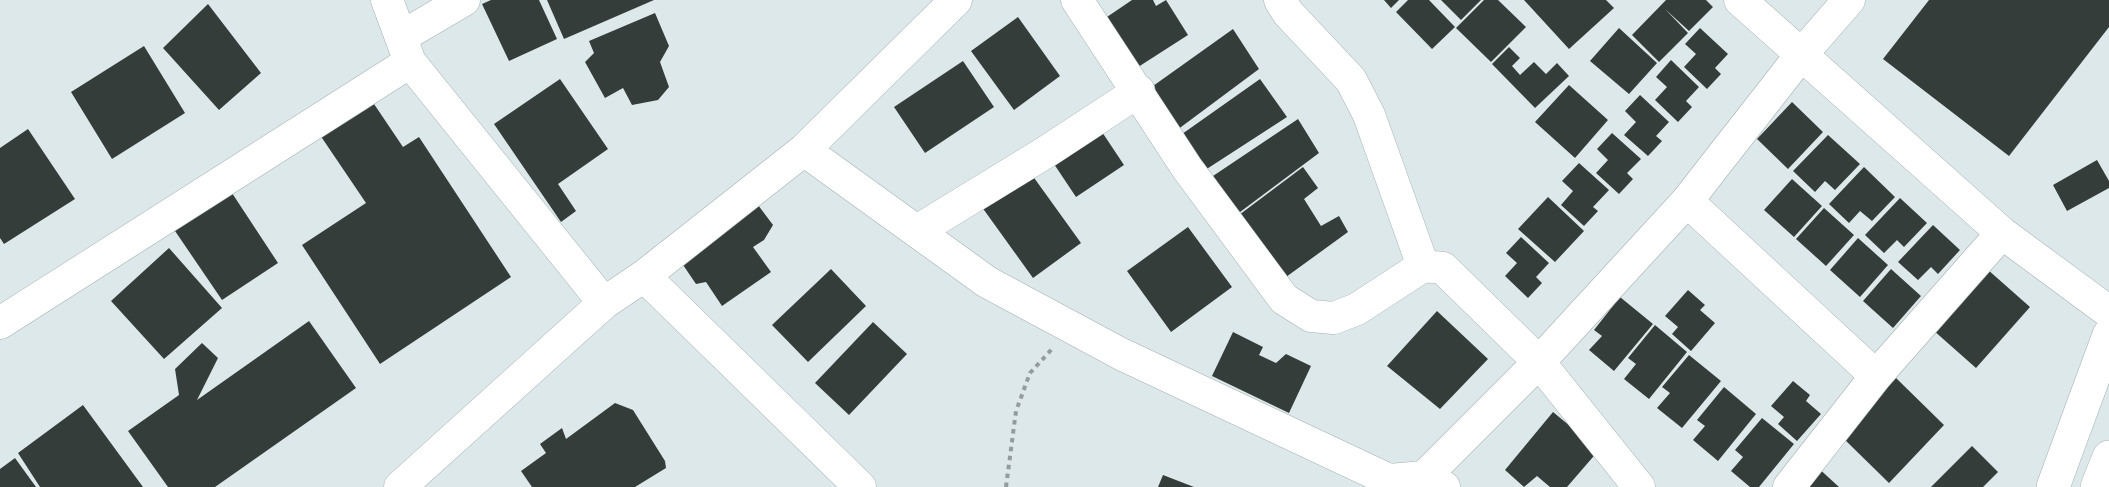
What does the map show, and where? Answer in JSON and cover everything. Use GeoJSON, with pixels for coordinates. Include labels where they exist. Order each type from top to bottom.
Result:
{"type":"FeatureCollection","features":[{"type":"Feature","properties":{"kind":"street"},"geometry":{"type":"LineString","coordinates":[[387,0],[406,49],[604,303]]}},
{"type":"Feature","properties":{"kind":"street"},"geometry":{"type":"LineString","coordinates":[[0,322],[406,49],[464,0]]}},
{"type":"Feature","properties":{"kind":"street"},"geometry":{"type":"LineString","coordinates":[[400,487],[604,303],[644,276],[804,150],[956,0]]}},
{"type":"Feature","properties":{"kind":"street"},"geometry":{"type":"LineString","coordinates":[[1077,0],[1139,91],[1187,168],[1284,299],[1311,316],[1334,318],[1357,309],[1423,266],[1443,268],[1539,362],[1639,487]]}},
{"type":"Feature","properties":{"kind":"street"},"geometry":{"type":"LineString","coordinates":[[1280,0],[1288,14],[1351,80],[1369,115],[1423,266]]}},
{"type":"Feature","properties":{"kind":"street"},"geometry":{"type":"LineString","coordinates":[[1740,0],[2002,233],[2109,312]]}},
{"type":"Feature","properties":{"kind":"street"},"geometry":{"type":"LineString","coordinates":[[804,150],[987,282],[1121,354],[1387,484],[1434,482],[1539,362],[1687,201],[1802,55],[1849,0]]}},
{"type":"Feature","properties":{"kind":"street"},"geometry":{"type":"LineString","coordinates":[[916,231],[1046,152],[1139,91]]}},
{"type":"Feature","properties":{"kind":"street"},"geometry":{"type":"LineString","coordinates":[[1687,201],[1876,376]]}},
{"type":"Feature","properties":{"kind":"street"},"geometry":{"type":"LineString","coordinates":[[1789,487],[1876,376],[2002,233]]}},
{"type":"Feature","properties":{"kind":"street"},"geometry":{"type":"LineString","coordinates":[[644,276],[860,487]]}},
{"type":"Feature","properties":{"kind":"street"},"geometry":{"type":"LineString","coordinates":[[2053,487],[2109,335]]}},
{"type":"Feature","properties":{"kind":"street"},"geometry":{"type":"LineString","coordinates":[[2097,487],[2109,458]]}},
{"type":"Feature","properties":{"kind":"path"},"geometry":{"type":"LineString","coordinates":[[1006,487],[1016,411],[1030,373],[1072,327]]}},
{"type":"Feature","properties":{"kind":"building"},"geometry":{"type":"Polygon","coordinates":[[[491,0],[539,0],[557,39],[509,61],[482,4],[491,0]]]}},
{"type":"Feature","properties":{"kind":"building"},"geometry":{"type":"Polygon","coordinates":[[[547,0],[654,0],[564,39],[547,0]]]}},
{"type":"Feature","properties":{"kind":"building"},"geometry":{"type":"Polygon","coordinates":[[[1132,0],[1153,0],[1156,6],[1166,0],[1188,35],[1135,69],[1104,19],[1132,0]]]}},
{"type":"Feature","properties":{"kind":"building"},"geometry":{"type":"Polygon","coordinates":[[[1384,0],[1399,0],[1391,8],[1384,0]]]}},
{"type":"Feature","properties":{"kind":"building"},"geometry":{"type":"Polygon","coordinates":[[[1408,0],[1429,0],[1455,27],[1432,49],[1396,12],[1408,0]]]}},
{"type":"Feature","properties":{"kind":"building"},"geometry":{"type":"Polygon","coordinates":[[[1441,0],[1481,0],[1461,20],[1441,0]]]}},
{"type":"Feature","properties":{"kind":"building"},"geometry":{"type":"Polygon","coordinates":[[[1484,0],[1498,0],[1526,27],[1491,62],[1456,28],[1484,0]]]}},
{"type":"Feature","properties":{"kind":"building"},"geometry":{"type":"Polygon","coordinates":[[[1524,0],[1606,0],[1614,8],[1569,49],[1524,0]]]}},
{"type":"Feature","properties":{"kind":"building"},"geometry":{"type":"Polygon","coordinates":[[[1666,0],[1706,0],[1713,7],[1689,31],[1665,9],[1688,33],[1659,62],[1632,35],[1666,0]]]}},
{"type":"Feature","properties":{"kind":"building"},"geometry":{"type":"Polygon","coordinates":[[[1929,0],[2109,0],[2109,27],[2009,156],[1883,59],[1929,0]]]}},
{"type":"Feature","properties":{"kind":"building"},"geometry":{"type":"Polygon","coordinates":[[[208,4],[261,73],[219,110],[163,48],[208,4]]]}},
{"type":"Feature","properties":{"kind":"building"},"geometry":{"type":"Polygon","coordinates":[[[655,13],[669,46],[660,62],[669,87],[658,100],[632,105],[623,88],[605,98],[585,62],[594,53],[589,41],[655,13]]]}},
{"type":"Feature","properties":{"kind":"building"},"geometry":{"type":"Polygon","coordinates":[[[1018,17],[1060,76],[1014,110],[971,51],[1018,17]]]}},
{"type":"Feature","properties":{"kind":"building"},"geometry":{"type":"Polygon","coordinates":[[[1619,28],[1657,63],[1629,94],[1590,61],[1619,28]]]}},
{"type":"Feature","properties":{"kind":"building"},"geometry":{"type":"Polygon","coordinates":[[[1700,28],[1728,54],[1715,68],[1721,74],[1707,89],[1684,67],[1696,54],[1685,44],[1700,28]]]}},
{"type":"Feature","properties":{"kind":"building"},"geometry":{"type":"Polygon","coordinates":[[[1233,29],[1259,69],[1173,133],[1146,91],[1233,29]]]}},
{"type":"Feature","properties":{"kind":"building"},"geometry":{"type":"Polygon","coordinates":[[[144,46],[185,113],[112,159],[71,92],[144,46]]]}},
{"type":"Feature","properties":{"kind":"building"},"geometry":{"type":"Polygon","coordinates":[[[1509,47],[1520,58],[1512,66],[1520,75],[1534,62],[1546,74],[1557,63],[1569,76],[1535,108],[1492,64],[1509,47]]]}},
{"type":"Feature","properties":{"kind":"building"},"geometry":{"type":"Polygon","coordinates":[[[1671,60],[1699,87],[1686,101],[1692,107],[1678,122],[1655,100],[1667,87],[1656,77],[1671,60]]]}},
{"type":"Feature","properties":{"kind":"building"},"geometry":{"type":"Polygon","coordinates":[[[963,61],[994,107],[925,153],[894,107],[963,61]]]}},
{"type":"Feature","properties":{"kind":"building"},"geometry":{"type":"Polygon","coordinates":[[[560,79],[608,149],[558,184],[576,211],[561,222],[494,124],[560,79]]]}},
{"type":"Feature","properties":{"kind":"building"},"geometry":{"type":"Polygon","coordinates":[[[1260,79],[1287,117],[1199,174],[1175,139],[1260,79]]]}},
{"type":"Feature","properties":{"kind":"building"},"geometry":{"type":"Polygon","coordinates":[[[1569,85],[1608,120],[1575,158],[1535,122],[1569,85]]]}},
{"type":"Feature","properties":{"kind":"building"},"geometry":{"type":"Polygon","coordinates":[[[1640,95],[1669,122],[1656,136],[1662,141],[1648,156],[1624,135],[1636,122],[1625,111],[1640,95]]]}},
{"type":"Feature","properties":{"kind":"building"},"geometry":{"type":"Polygon","coordinates":[[[372,101],[403,147],[419,137],[511,277],[380,364],[302,245],[366,203],[320,135],[372,101]]]}},
{"type":"Feature","properties":{"kind":"building"},"geometry":{"type":"Polygon","coordinates":[[[1792,102],[1823,132],[1788,169],[1757,139],[1792,102]]]}},
{"type":"Feature","properties":{"kind":"building"},"geometry":{"type":"Polygon","coordinates":[[[1298,119],[1319,153],[1232,218],[1207,180],[1298,119]]]}},
{"type":"Feature","properties":{"kind":"building"},"geometry":{"type":"Polygon","coordinates":[[[1094,120],[1124,165],[1076,197],[1046,152],[1094,120]]]}},
{"type":"Feature","properties":{"kind":"building"},"geometry":{"type":"Polygon","coordinates":[[[28,129],[75,199],[4,244],[0,238],[0,148],[28,129]]]}},
{"type":"Feature","properties":{"kind":"building"},"geometry":{"type":"Polygon","coordinates":[[[1612,133],[1641,159],[1627,173],[1633,179],[1619,194],[1596,173],[1608,160],[1597,149],[1612,133]]]}},
{"type":"Feature","properties":{"kind":"building"},"geometry":{"type":"Polygon","coordinates":[[[1828,135],[1860,164],[1835,190],[1825,181],[1815,192],[1793,171],[1828,135]]]}},
{"type":"Feature","properties":{"kind":"building"},"geometry":{"type":"Polygon","coordinates":[[[2097,160],[2109,181],[2109,188],[2067,211],[2053,185],[2097,160]]]}},
{"type":"Feature","properties":{"kind":"building"},"geometry":{"type":"Polygon","coordinates":[[[1579,163],[1609,190],[1593,207],[1598,211],[1584,226],[1561,205],[1573,191],[1562,181],[1579,163]]]}},
{"type":"Feature","properties":{"kind":"building"},"geometry":{"type":"Polygon","coordinates":[[[1303,167],[1318,188],[1304,199],[1321,226],[1339,216],[1348,232],[1286,277],[1239,215],[1303,167]]]}},
{"type":"Feature","properties":{"kind":"building"},"geometry":{"type":"Polygon","coordinates":[[[1864,167],[1895,197],[1872,221],[1860,211],[1849,223],[1829,204],[1864,167]]]}},
{"type":"Feature","properties":{"kind":"building"},"geometry":{"type":"Polygon","coordinates":[[[1027,168],[1081,243],[1033,278],[979,203],[1027,168]]]}},
{"type":"Feature","properties":{"kind":"building"},"geometry":{"type":"Polygon","coordinates":[[[1792,179],[1822,206],[1794,237],[1764,210],[1792,179]]]}},
{"type":"Feature","properties":{"kind":"building"},"geometry":{"type":"Polygon","coordinates":[[[230,190],[278,263],[222,300],[173,228],[230,190]]]}},
{"type":"Feature","properties":{"kind":"building"},"geometry":{"type":"Polygon","coordinates":[[[1548,197],[1584,231],[1555,262],[1518,229],[1548,197]]]}},
{"type":"Feature","properties":{"kind":"building"},"geometry":{"type":"Polygon","coordinates":[[[1900,198],[1927,223],[1904,247],[1897,240],[1884,253],[1865,235],[1900,198]]]}},
{"type":"Feature","properties":{"kind":"building"},"geometry":{"type":"Polygon","coordinates":[[[758,205],[773,225],[764,240],[753,247],[771,272],[722,306],[706,282],[696,284],[679,259],[758,205]]]}},
{"type":"Feature","properties":{"kind":"building"},"geometry":{"type":"Polygon","coordinates":[[[1824,208],[1854,235],[1826,266],[1796,239],[1824,208]]]}},
{"type":"Feature","properties":{"kind":"building"},"geometry":{"type":"Polygon","coordinates":[[[1933,225],[1960,250],[1938,274],[1931,267],[1918,280],[1898,262],[1933,225]]]}},
{"type":"Feature","properties":{"kind":"building"},"geometry":{"type":"Polygon","coordinates":[[[1188,227],[1232,287],[1171,332],[1127,271],[1188,227]]]}},
{"type":"Feature","properties":{"kind":"building"},"geometry":{"type":"Polygon","coordinates":[[[1521,237],[1549,263],[1536,277],[1542,283],[1528,298],[1505,276],[1517,263],[1506,253],[1521,237]]]}},
{"type":"Feature","properties":{"kind":"building"},"geometry":{"type":"Polygon","coordinates":[[[1858,238],[1888,265],[1860,297],[1830,270],[1858,238]]]}},
{"type":"Feature","properties":{"kind":"building"},"geometry":{"type":"Polygon","coordinates":[[[169,248],[222,308],[164,359],[111,301],[169,248]]]}},
{"type":"Feature","properties":{"kind":"building"},"geometry":{"type":"Polygon","coordinates":[[[831,269],[866,306],[808,362],[772,325],[831,269]]]}},
{"type":"Feature","properties":{"kind":"building"},"geometry":{"type":"Polygon","coordinates":[[[1891,269],[1921,296],[1893,328],[1863,301],[1891,269]]]}},
{"type":"Feature","properties":{"kind":"building"},"geometry":{"type":"Polygon","coordinates":[[[1987,269],[2030,307],[1976,368],[1933,330],[1987,269]]]}},
{"type":"Feature","properties":{"kind":"building"},"geometry":{"type":"Polygon","coordinates":[[[1688,290],[1705,305],[1700,310],[1715,323],[1691,351],[1672,334],[1678,327],[1665,316],[1688,290]]]}},
{"type":"Feature","properties":{"kind":"building"},"geometry":{"type":"Polygon","coordinates":[[[1620,297],[1653,324],[1614,371],[1589,350],[1602,336],[1594,330],[1620,297]]]}},
{"type":"Feature","properties":{"kind":"building"},"geometry":{"type":"Polygon","coordinates":[[[1437,311],[1488,359],[1440,409],[1387,366],[1437,311]]]}},
{"type":"Feature","properties":{"kind":"building"},"geometry":{"type":"Polygon","coordinates":[[[309,321],[356,388],[215,487],[168,487],[128,431],[179,395],[175,369],[202,343],[218,358],[197,400],[309,321]]]}},
{"type":"Feature","properties":{"kind":"building"},"geometry":{"type":"Polygon","coordinates":[[[873,322],[907,354],[849,415],[815,383],[873,322]]]}},
{"type":"Feature","properties":{"kind":"building"},"geometry":{"type":"Polygon","coordinates":[[[1655,325],[1687,352],[1649,399],[1624,379],[1636,364],[1628,358],[1655,325]]]}},
{"type":"Feature","properties":{"kind":"building"},"geometry":{"type":"Polygon","coordinates":[[[1233,332],[1263,347],[1259,355],[1276,363],[1286,354],[1311,366],[1289,413],[1212,376],[1233,332]]]}},
{"type":"Feature","properties":{"kind":"building"},"geometry":{"type":"Polygon","coordinates":[[[1689,355],[1721,381],[1682,428],[1657,408],[1670,393],[1662,387],[1689,355]]]}},
{"type":"Feature","properties":{"kind":"building"},"geometry":{"type":"Polygon","coordinates":[[[1896,378],[1944,425],[1889,483],[1841,436],[1896,378]]]}},
{"type":"Feature","properties":{"kind":"building"},"geometry":{"type":"Polygon","coordinates":[[[1793,381],[1810,395],[1806,401],[1821,414],[1797,441],[1778,424],[1784,417],[1771,406],[1793,381]]]}},
{"type":"Feature","properties":{"kind":"building"},"geometry":{"type":"Polygon","coordinates":[[[1724,387],[1756,414],[1718,461],[1693,440],[1705,426],[1697,420],[1724,387]]]}},
{"type":"Feature","properties":{"kind":"building"},"geometry":{"type":"Polygon","coordinates":[[[615,403],[633,410],[665,461],[666,468],[635,487],[532,487],[521,471],[546,453],[540,444],[562,428],[566,439],[615,403]]]}},
{"type":"Feature","properties":{"kind":"building"},"geometry":{"type":"Polygon","coordinates":[[[83,405],[143,487],[40,487],[18,453],[83,405]]]}},
{"type":"Feature","properties":{"kind":"building"},"geometry":{"type":"Polygon","coordinates":[[[1553,412],[1599,450],[1567,487],[1550,487],[1537,476],[1524,487],[1505,470],[1553,412]]]}},
{"type":"Feature","properties":{"kind":"building"},"geometry":{"type":"Polygon","coordinates":[[[1762,418],[1794,444],[1759,487],[1750,487],[1731,471],[1743,457],[1735,450],[1762,418]]]}},
{"type":"Feature","properties":{"kind":"building"},"geometry":{"type":"Polygon","coordinates":[[[1972,446],[1998,472],[1983,487],[1931,487],[1972,446]]]}},
{"type":"Feature","properties":{"kind":"building"},"geometry":{"type":"Polygon","coordinates":[[[15,458],[36,487],[0,487],[0,469],[15,458]]]}},
{"type":"Feature","properties":{"kind":"building"},"geometry":{"type":"Polygon","coordinates":[[[1815,465],[1839,487],[1795,487],[1815,465]]]}},
{"type":"Feature","properties":{"kind":"building"},"geometry":{"type":"Polygon","coordinates":[[[1163,475],[1194,487],[1158,487],[1163,475]]]}}]}
